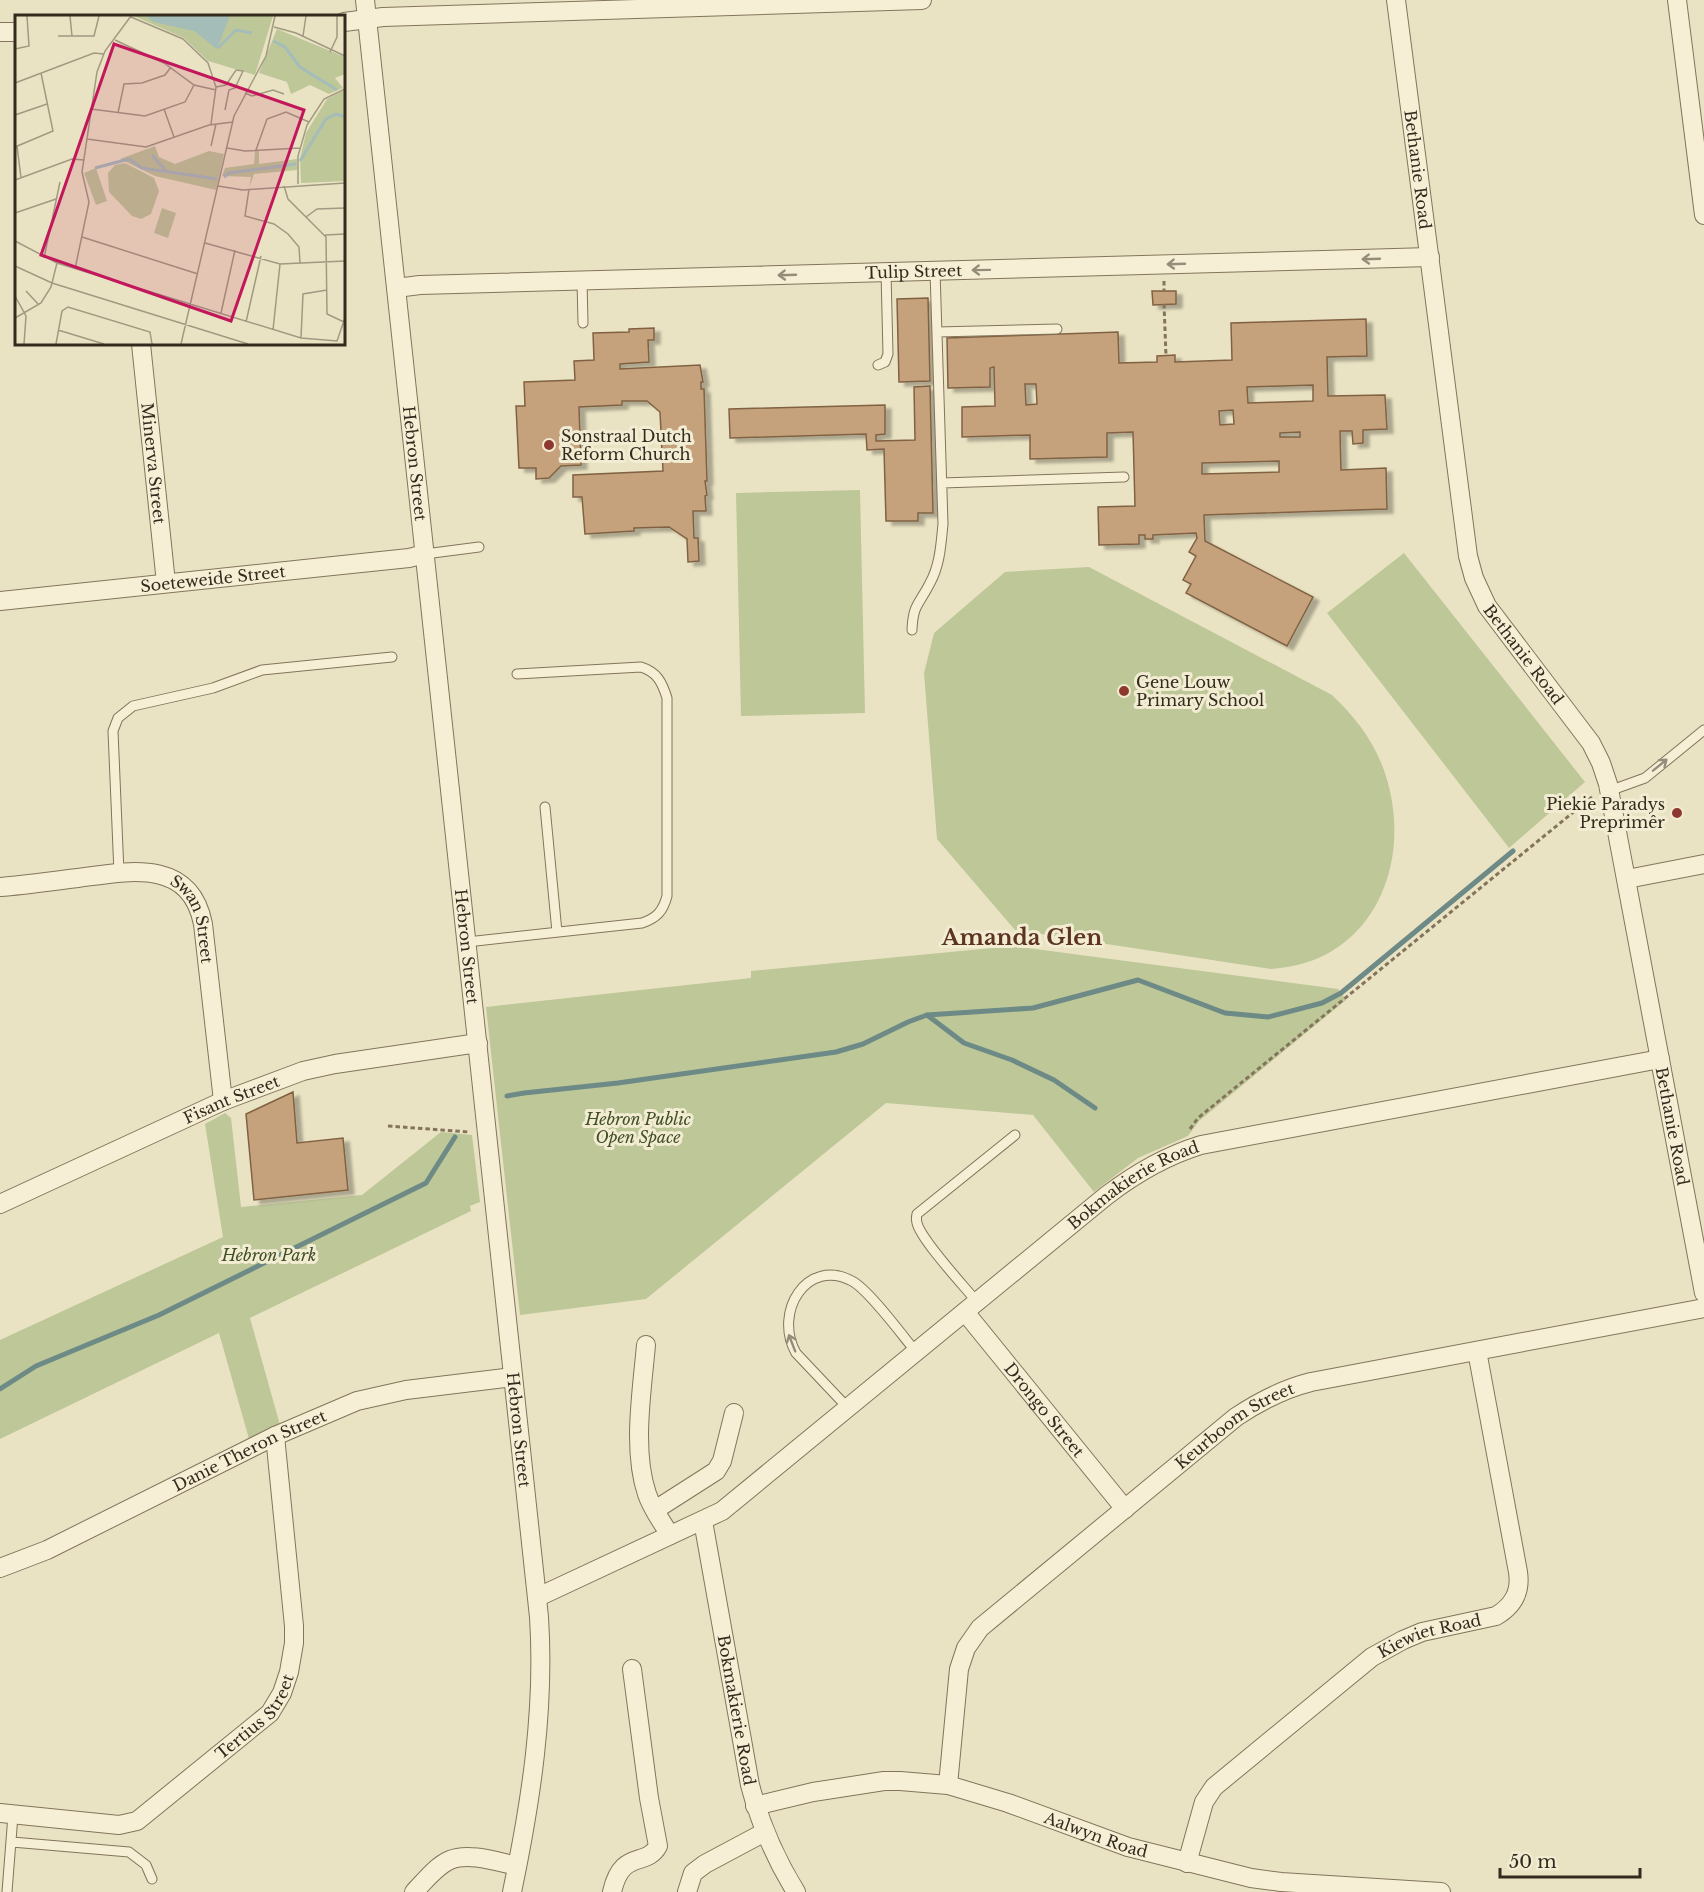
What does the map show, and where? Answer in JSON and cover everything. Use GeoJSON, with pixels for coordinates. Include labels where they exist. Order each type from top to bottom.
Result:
{"type":"FeatureCollection","features":[{"type":"Feature","properties":{"kind":"street","name":"Hebron Street"},"geometry":{"type":"LineString","coordinates":[[365,0],[538,1597],[541,1646],[540,1714],[536,1761],[512,1892]]}},
{"type":"Feature","properties":{"kind":"street"},"geometry":{"type":"LineString","coordinates":[[345,22],[395,17],[922,0]]}},
{"type":"Feature","properties":{"kind":"street","name":"Bethanie Road"},"geometry":{"type":"LineString","coordinates":[[1396,0],[1468,556],[1480,594],[1495,618],[1590,743],[1601,763],[1609,788],[1627,879],[1704,1293]]}},
{"type":"Feature","properties":{"kind":"street"},"geometry":{"type":"LineString","coordinates":[[1677,0],[1704,215]]}},
{"type":"Feature","properties":{"kind":"street","name":"Tulip Street"},"geometry":{"type":"LineString","coordinates":[[396,288],[420,285],[582,280],[1430,257]]}},
{"type":"Feature","properties":{"kind":"street","name":"Minerva Street"},"geometry":{"type":"LineString","coordinates":[[141,345],[166,583]]}},
{"type":"Feature","properties":{"kind":"street","name":"Soeteweide Street"},"geometry":{"type":"LineString","coordinates":[[0,601],[409,558],[425,554]]}},
{"type":"Feature","properties":{"kind":"street"},"geometry":{"type":"LineString","coordinates":[[1627,879],[1704,864]]}},
{"type":"Feature","properties":{"kind":"street","name":"Swan Street"},"geometry":{"type":"LineString","coordinates":[[0,887],[119,873],[147,872],[168,877],[186,889],[198,905],[203,924],[223,1101]]}},
{"type":"Feature","properties":{"kind":"street","name":"Fisant Street"},"geometry":{"type":"LineString","coordinates":[[0,1204],[223,1101],[303,1071],[335,1064],[478,1043]]}},
{"type":"Feature","properties":{"kind":"street","name":"Bokmakierie Road"},"geometry":{"type":"LineString","coordinates":[[538,1597],[722,1511],[1131,1177],[1158,1161],[1187,1149],[1660,1059]]}},
{"type":"Feature","properties":{"kind":"street","name":"Drongo Street"},"geometry":{"type":"LineString","coordinates":[[971,1307],[1125,1509]]}},
{"type":"Feature","properties":{"kind":"street","name":"Keurboom Street"},"geometry":{"type":"LineString","coordinates":[[948,1785],[959,1669],[972,1638],[987,1620],[1257,1402],[1276,1393],[1311,1382],[1704,1308]]}},
{"type":"Feature","properties":{"kind":"street"},"geometry":{"type":"LineString","coordinates":[[646,1345],[639,1429],[645,1484],[655,1510],[670,1535]]}},
{"type":"Feature","properties":{"kind":"street","name":"Kiewiet Road"},"geometry":{"type":"LineString","coordinates":[[1187,1863],[1204,1802],[1214,1787],[1372,1657],[1422,1632],[1496,1616],[1506,1610],[1514,1600],[1519,1587],[1518,1572],[1477,1351]]}},
{"type":"Feature","properties":{"kind":"street","name":"Danie Theron Street"},"geometry":{"type":"LineString","coordinates":[[0,1568],[46,1550],[327,1412],[377,1396],[513,1377]]}},
{"type":"Feature","properties":{"kind":"street"},"geometry":{"type":"LineString","coordinates":[[655,1510],[716,1471],[722,1461],[734,1413]]}},
{"type":"Feature","properties":{"kind":"street","name":"Tertius Street"},"geometry":{"type":"LineString","coordinates":[[7,1814],[119,1824],[137,1821],[275,1707],[289,1672],[294,1634],[275,1436]]}},
{"type":"Feature","properties":{"kind":"street","name":"Bokmakierie Road"},"geometry":{"type":"LineString","coordinates":[[703,1521],[755,1806],[783,1870],[796,1892]]}},
{"type":"Feature","properties":{"kind":"street"},"geometry":{"type":"LineString","coordinates":[[612,1892],[615,1879],[623,1867],[654,1852],[658,1846],[649,1798],[632,1669]]}},
{"type":"Feature","properties":{"kind":"street","name":"Aalwyn Road"},"geometry":{"type":"LineString","coordinates":[[755,1806],[813,1792],[884,1782],[948,1785],[1008,1803],[1128,1847],[1265,1880],[1441,1892]]}},
{"type":"Feature","properties":{"kind":"street"},"geometry":{"type":"LineString","coordinates":[[687,1892],[693,1873],[705,1864],[765,1832]]}},
{"type":"Feature","properties":{"kind":"street"},"geometry":{"type":"LineString","coordinates":[[414,1892],[440,1866],[452,1859],[471,1857],[517,1866]]}},
{"type":"Feature","properties":{"kind":"lane"},"geometry":{"type":"LineString","coordinates":[[912,630],[913,613],[931,583],[940,556],[943,524],[935,271]]}},
{"type":"Feature","properties":{"kind":"lane"},"geometry":{"type":"LineString","coordinates":[[878,366],[885,362],[888,354],[886,272]]}},
{"type":"Feature","properties":{"kind":"lane"},"geometry":{"type":"LineString","coordinates":[[582,280],[583,323]]}},
{"type":"Feature","properties":{"kind":"lane"},"geometry":{"type":"LineString","coordinates":[[937,332],[1057,329]]}},
{"type":"Feature","properties":{"kind":"lane"},"geometry":{"type":"LineString","coordinates":[[942,483],[1124,477]]}},
{"type":"Feature","properties":{"kind":"lane"},"geometry":{"type":"LineString","coordinates":[[425,554],[478,547]]}},
{"type":"Feature","properties":{"kind":"lane"},"geometry":{"type":"LineString","coordinates":[[119,873],[113,730],[123,712],[133,706],[213,688],[262,670],[393,657]]}},
{"type":"Feature","properties":{"kind":"lane"},"geometry":{"type":"LineString","coordinates":[[466,942],[642,923],[653,919],[664,906],[667,896],[667,698],[658,676],[651,670],[641,667],[517,674]]}},
{"type":"Feature","properties":{"kind":"lane"},"geometry":{"type":"LineString","coordinates":[[1609,788],[1644,778],[1704,730]]}},
{"type":"Feature","properties":{"kind":"lane"},"geometry":{"type":"LineString","coordinates":[[545,807],[557,932]]}},
{"type":"Feature","properties":{"kind":"lane"},"geometry":{"type":"LineString","coordinates":[[971,1307],[917,1225],[917,1214],[1016,1135]]}},
{"type":"Feature","properties":{"kind":"lane"},"geometry":{"type":"LineString","coordinates":[[848,1408],[796,1353],[792,1345],[787,1319],[792,1302],[802,1288],[825,1276],[849,1279],[862,1289],[916,1352]]}},
{"type":"Feature","properties":{"kind":"lane"},"geometry":{"type":"LineString","coordinates":[[7,1814],[12,1842],[7,1892]]}},
{"type":"Feature","properties":{"kind":"lane"},"geometry":{"type":"LineString","coordinates":[[12,1842],[129,1852],[146,1865],[152,1879]]}},
{"type":"Feature","properties":{"kind":"path"},"geometry":{"type":"LineString","coordinates":[[1164,304],[1166,356]]}},
{"type":"Feature","properties":{"kind":"path"},"geometry":{"type":"LineString","coordinates":[[1187,1149],[1184,1137],[1198,1118],[1609,788]]}},
{"type":"Feature","properties":{"kind":"path"},"geometry":{"type":"LineString","coordinates":[[387,1126],[474,1132]]}},
{"type":"Feature","properties":{"kind":"green space"},"geometry":{"type":"Polygon","coordinates":[[[860,490],[865,713],[741,716],[736,493],[860,490]]]}},
{"type":"Feature","properties":{"kind":"green space"},"geometry":{"type":"Polygon","coordinates":[[[1404,553],[1585,782],[1509,848],[1327,613],[1404,553]]]}},
{"type":"Feature","properties":{"kind":"green space"},"geometry":{"type":"Polygon","coordinates":[[[1089,567],[1332,695],[1367,736],[1382,765],[1392,799],[1394,834],[1390,868],[1379,898],[1362,926],[1338,947],[1308,962],[1271,969],[1015,930],[937,839],[924,673],[934,633],[1005,572],[1089,567]]]}},
{"type":"Feature","properties":{"kind":"green space","name":"Hebron Public Open Space"},"geometry":{"type":"Polygon","coordinates":[[[1013,946],[1338,989],[1346,1000],[1199,1121],[1188,1136],[1138,1158],[1094,1192],[1033,1115],[886,1103],[646,1299],[520,1315],[486,1007],[751,978],[751,971],[1013,946]]]}},
{"type":"Feature","properties":{"kind":"green space","name":"Hebron Park"},"geometry":{"type":"Polygon","coordinates":[[[225,1113],[231,1118],[241,1207],[362,1195],[441,1132],[472,1135],[480,1202],[470,1206],[471,1211],[250,1318],[280,1425],[249,1439],[219,1333],[0,1439],[0,1340],[223,1237],[205,1124],[225,1113]]]}},
{"type":"Feature","properties":{"kind":"building"},"geometry":{"type":"Polygon","coordinates":[[[1152,291],[1176,291],[1176,304],[1153,305],[1152,291]]]}},
{"type":"Feature","properties":{"kind":"building"},"geometry":{"type":"Polygon","coordinates":[[[928,298],[930,381],[899,382],[897,299],[928,298]]]}},
{"type":"Feature","properties":{"kind":"building"},"geometry":{"type":"Polygon","coordinates":[[[1366,319],[1367,356],[1327,357],[1328,396],[1385,395],[1387,429],[1363,430],[1363,443],[1353,444],[1352,431],[1340,431],[1341,470],[1386,468],[1387,509],[1204,515],[1205,541],[1313,597],[1287,646],[1186,593],[1191,584],[1183,580],[1196,556],[1189,552],[1197,538],[1196,533],[1153,535],[1153,539],[1145,539],[1145,535],[1139,535],[1139,544],[1099,545],[1098,507],[1135,506],[1133,432],[1107,433],[1107,457],[1030,459],[1030,435],[962,437],[962,407],[995,406],[994,367],[990,368],[990,387],[948,388],[947,338],[1118,332],[1119,363],[1157,362],[1157,356],[1175,355],[1175,362],[1232,360],[1231,323],[1366,319]],[[1025,384],[1026,405],[1037,404],[1036,384],[1025,384]],[[1313,385],[1247,387],[1248,403],[1313,401],[1313,385]],[[1233,410],[1219,411],[1220,425],[1234,424],[1233,410]],[[1300,432],[1280,433],[1280,437],[1300,437],[1300,432]],[[1279,461],[1202,463],[1202,474],[1279,472],[1279,461]]]}},
{"type":"Feature","properties":{"kind":"building","name":"Sonstraal Dutch Reform Church"},"geometry":{"type":"Polygon","coordinates":[[[654,328],[654,340],[648,340],[649,362],[620,364],[620,369],[700,365],[703,382],[701,382],[701,389],[704,389],[707,495],[705,496],[706,511],[693,511],[694,538],[698,538],[699,561],[688,562],[687,539],[669,527],[634,528],[634,531],[585,534],[582,497],[573,497],[573,475],[663,471],[660,412],[647,401],[622,401],[622,405],[579,407],[581,465],[561,466],[549,478],[536,479],[536,468],[519,468],[516,406],[525,406],[524,382],[575,380],[574,361],[594,360],[593,333],[629,332],[629,329],[654,328]]]}},
{"type":"Feature","properties":{"kind":"building"},"geometry":{"type":"Polygon","coordinates":[[[930,386],[933,513],[918,513],[918,521],[886,521],[884,449],[867,450],[866,434],[730,438],[729,409],[885,405],[885,434],[876,435],[876,441],[915,440],[914,387],[930,386]]]}},
{"type":"Feature","properties":{"kind":"building"},"geometry":{"type":"Polygon","coordinates":[[[293,1092],[297,1143],[343,1138],[348,1190],[254,1200],[246,1114],[293,1092]]]}},
{"type":"Feature","properties":{"kind":"waterway"},"geometry":{"type":"LineString","coordinates":[[507,1096],[618,1083],[836,1052],[863,1044],[927,1015],[1033,1008],[1138,980],[1225,1013],[1268,1017],[1322,1003],[1341,993],[1513,851]]}},
{"type":"Feature","properties":{"kind":"waterway"},"geometry":{"type":"LineString","coordinates":[[927,1015],[964,1043],[1012,1060],[1054,1080],[1095,1108]]}},
{"type":"Feature","properties":{"kind":"waterway"},"geometry":{"type":"LineString","coordinates":[[0,1389],[36,1366],[159,1315],[426,1183],[455,1137]]}},
{"type":"Feature","properties":{"kind":"place","name":"Sonstraal Dutch Reform Church"},"geometry":{"type":"Point","coordinates":[549,445]}},
{"type":"Feature","properties":{"kind":"place","name":"Gene Louw Primary School"},"geometry":{"type":"Point","coordinates":[1124,691]}},
{"type":"Feature","properties":{"kind":"place","name":"Piekie Paradys Preprimêr"},"geometry":{"type":"Point","coordinates":[1677,813]}},
{"type":"Feature","properties":{"kind":"district","name":"Amanda Glen"},"geometry":{"type":"Point","coordinates":[1022,937]}}]}
